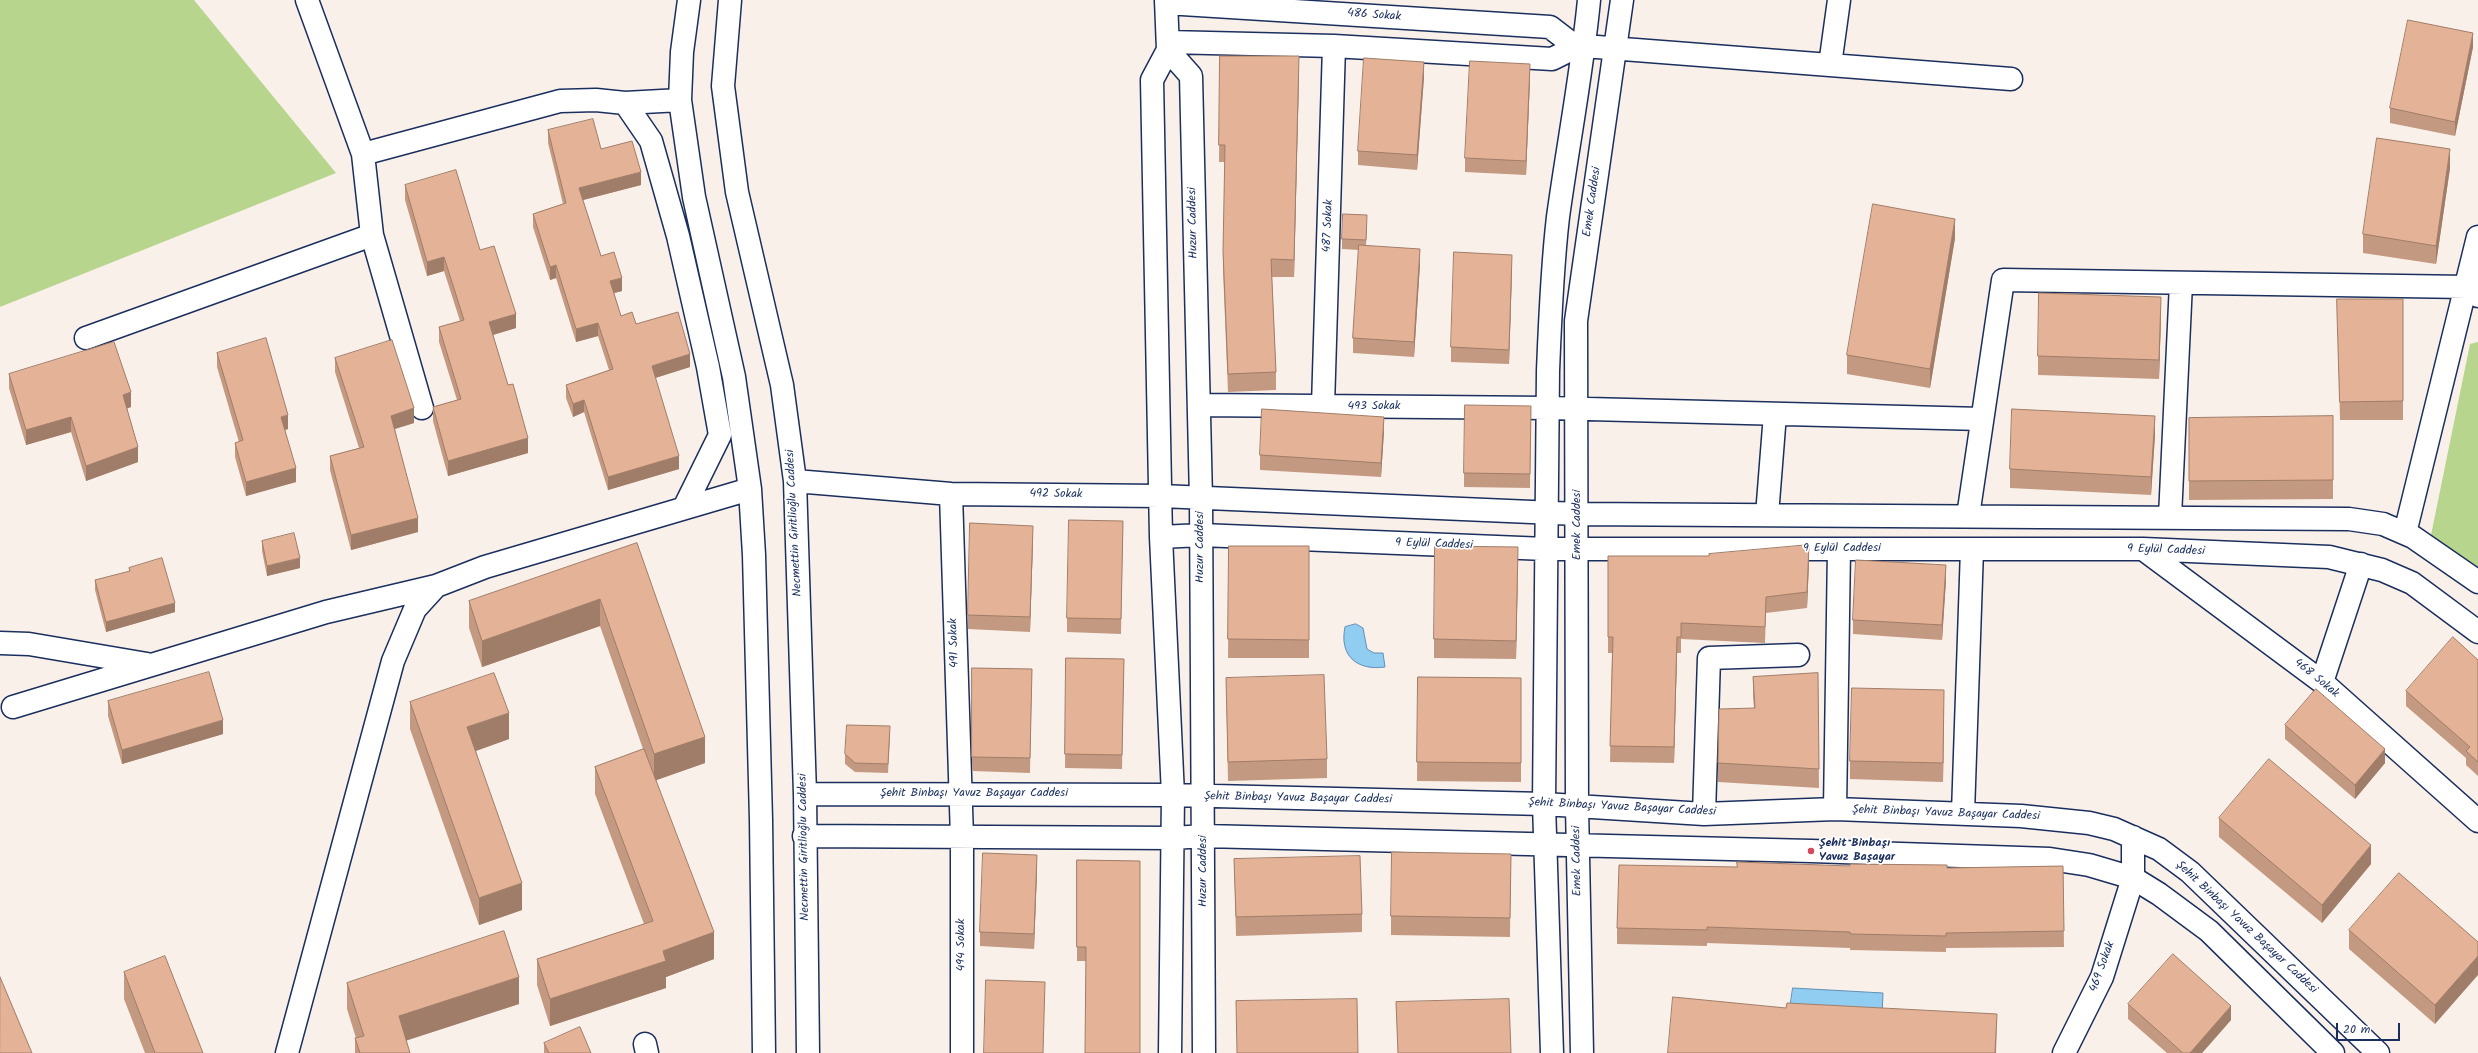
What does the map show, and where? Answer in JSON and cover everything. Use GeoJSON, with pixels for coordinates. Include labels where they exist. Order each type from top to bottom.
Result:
{"type":"FeatureCollection","features":[{"type":"Feature","properties":{"kind":"street"},"geometry":{"type":"LineString","coordinates":[[307,0],[363,154],[372,235],[422,408]]}},
{"type":"Feature","properties":{"kind":"street"},"geometry":{"type":"LineString","coordinates":[[690,0],[682,52],[680,100],[694,197],[734,377],[750,489],[754,555],[762,820],[764,1053]]}},
{"type":"Feature","properties":{"kind":"street","name":"Necmettin Giritlioğlu Caddesi"},"geometry":{"type":"LineString","coordinates":[[730,0],[723,86],[737,192],[782,385],[795,481],[805,794],[804,836],[808,1053]]}},
{"type":"Feature","properties":{"kind":"street"},"geometry":{"type":"LineString","coordinates":[[1552,1053],[1544,804],[1545,513],[1551,301],[1558,218],[1580,46],[1589,0]]}},
{"type":"Feature","properties":{"kind":"street","name":"Emek Caddesi"},"geometry":{"type":"LineString","coordinates":[[1582,1053],[1578,845],[1578,514],[1576,321],[1622,0]]}},
{"type":"Feature","properties":{"kind":"street"},"geometry":{"type":"LineString","coordinates":[[1830,65],[1839,0]]}},
{"type":"Feature","properties":{"kind":"street"},"geometry":{"type":"LineString","coordinates":[[1166,2],[1168,46],[1152,80],[1161,537],[1173,795],[1170,1053]]}},
{"type":"Feature","properties":{"kind":"street","name":"486 Sokak"},"geometry":{"type":"LineString","coordinates":[[1166,2],[1550,27],[1580,46]]}},
{"type":"Feature","properties":{"kind":"street"},"geometry":{"type":"LineString","coordinates":[[1168,46],[1334,46],[1552,59],[1580,46],[2011,79]]}},
{"type":"Feature","properties":{"kind":"street","name":"Huzur Caddesi"},"geometry":{"type":"LineString","coordinates":[[1168,46],[1191,76],[1202,499],[1204,1053]]}},
{"type":"Feature","properties":{"kind":"street","name":"487 Sokak"},"geometry":{"type":"LineString","coordinates":[[1323,406],[1334,46]]}},
{"type":"Feature","properties":{"kind":"street"},"geometry":{"type":"LineString","coordinates":[[363,154],[560,101],[596,100],[625,103],[680,100]]}},
{"type":"Feature","properties":{"kind":"street"},"geometry":{"type":"LineString","coordinates":[[625,103],[652,140],[680,244],[708,367],[720,435],[684,508]]}},
{"type":"Feature","properties":{"kind":"street"},"geometry":{"type":"LineString","coordinates":[[86,338],[372,235]]}},
{"type":"Feature","properties":{"kind":"street"},"geometry":{"type":"LineString","coordinates":[[2405,533],[2472,292],[2478,237]]}},
{"type":"Feature","properties":{"kind":"street"},"geometry":{"type":"LineString","coordinates":[[1968,516],[2003,280],[2181,283],[2472,292]]}},
{"type":"Feature","properties":{"kind":"street"},"geometry":{"type":"LineString","coordinates":[[2170,517],[2181,283]]}},
{"type":"Feature","properties":{"kind":"street","name":"493 Sokak"},"geometry":{"type":"LineString","coordinates":[[1199,405],[1576,408],[1982,419]]}},
{"type":"Feature","properties":{"kind":"street"},"geometry":{"type":"LineString","coordinates":[[1767,515],[1775,414]]}},
{"type":"Feature","properties":{"kind":"street","name":"492 Sokak"},"geometry":{"type":"LineString","coordinates":[[795,481],[951,494],[1160,496]]}},
{"type":"Feature","properties":{"kind":"street"},"geometry":{"type":"LineString","coordinates":[[13,707],[326,612],[436,586],[485,567],[750,489]]}},
{"type":"Feature","properties":{"kind":"street","name":"491 Sokak"},"geometry":{"type":"LineString","coordinates":[[951,494],[962,838]]}},
{"type":"Feature","properties":{"kind":"street"},"geometry":{"type":"LineString","coordinates":[[1160,496],[1578,514],[2349,519],[2383,524],[2405,533],[2478,582]]}},
{"type":"Feature","properties":{"kind":"street","name":"9 Eylül Caddesi"},"geometry":{"type":"LineString","coordinates":[[1161,537],[1201,535],[1578,550],[2143,549],[2329,557],[2382,570],[2412,583],[2478,632]]}},
{"type":"Feature","properties":{"kind":"street"},"geometry":{"type":"LineString","coordinates":[[1835,809],[1839,549]]}},
{"type":"Feature","properties":{"kind":"street"},"geometry":{"type":"LineString","coordinates":[[1963,813],[1972,549]]}},
{"type":"Feature","properties":{"kind":"street","name":"468 Sokak"},"geometry":{"type":"LineString","coordinates":[[2143,549],[2322,682],[2478,820]]}},
{"type":"Feature","properties":{"kind":"street"},"geometry":{"type":"LineString","coordinates":[[2322,682],[2362,564]]}},
{"type":"Feature","properties":{"kind":"street"},"geometry":{"type":"LineString","coordinates":[[287,1053],[393,661],[415,609],[436,586]]}},
{"type":"Feature","properties":{"kind":"street"},"geometry":{"type":"LineString","coordinates":[[0,643],[29,644],[150,665]]}},
{"type":"Feature","properties":{"kind":"street"},"geometry":{"type":"LineString","coordinates":[[1704,814],[1709,658],[1798,655]]}},
{"type":"Feature","properties":{"kind":"street","name":"Şehit Binbaşı Yavuz Başayar Caddesi"},"geometry":{"type":"LineString","coordinates":[[805,794],[960,793],[1173,795],[1203,797],[1544,804],[1704,814],[1835,809],[1963,813],[2089,823],[2133,837],[2159,849],[2190,872],[2378,1053]]}},
{"type":"Feature","properties":{"kind":"street"},"geometry":{"type":"LineString","coordinates":[[804,836],[962,838],[1173,838],[1204,836],[1546,844],[2050,859],[2089,865],[2133,878],[2159,894],[2209,931],[2333,1053]]}},
{"type":"Feature","properties":{"kind":"street","name":"469 Sokak"},"geometry":{"type":"LineString","coordinates":[[2064,1053],[2102,978],[2133,878],[2133,837]]}},
{"type":"Feature","properties":{"kind":"street","name":"494 Sokak"},"geometry":{"type":"LineString","coordinates":[[962,838],[962,1053]]}},
{"type":"Feature","properties":{"kind":"green space"},"geometry":{"type":"Polygon","coordinates":[[[0,0],[194,0],[336,173],[0,307],[0,0]]]}},
{"type":"Feature","properties":{"kind":"green space"},"geometry":{"type":"Polygon","coordinates":[[[2478,342],[2478,570],[2431,535],[2470,344],[2478,342]]]}},
{"type":"Feature","properties":{"kind":"water"},"geometry":{"type":"Polygon","coordinates":[[[1356,624],[1363,628],[1367,649],[1374,653],[1383,653],[1385,667],[1375,668],[1366,666],[1352,659],[1347,653],[1344,637],[1345,627],[1356,624]]]}},
{"type":"Feature","properties":{"kind":"water"},"geometry":{"type":"Polygon","coordinates":[[[1793,988],[1883,993],[1882,1015],[1790,1008],[1793,988]]]}},
{"type":"Feature","properties":{"kind":"building"},"geometry":{"type":"Polygon","coordinates":[[[2408,20],[2473,33],[2455,122],[2390,108],[2408,20]]]}},
{"type":"Feature","properties":{"kind":"building"},"geometry":{"type":"Polygon","coordinates":[[[1220,56],[1299,56],[1294,260],[1271,259],[1276,372],[1228,374],[1223,251],[1225,145],[1219,145],[1220,56]]]}},
{"type":"Feature","properties":{"kind":"building"},"geometry":{"type":"Polygon","coordinates":[[[1364,58],[1424,62],[1417,155],[1358,151],[1364,58]]]}},
{"type":"Feature","properties":{"kind":"building"},"geometry":{"type":"Polygon","coordinates":[[[1470,61],[1530,64],[1526,161],[1465,158],[1470,61]]]}},
{"type":"Feature","properties":{"kind":"building"},"geometry":{"type":"Polygon","coordinates":[[[593,119],[601,149],[632,141],[641,172],[579,188],[601,256],[614,252],[622,278],[610,281],[621,316],[632,312],[636,324],[678,312],[690,354],[652,366],[679,456],[608,477],[584,400],[573,404],[566,385],[613,369],[598,323],[576,329],[556,265],[550,267],[533,214],[566,203],[548,130],[593,119]]]}},
{"type":"Feature","properties":{"kind":"building"},"geometry":{"type":"Polygon","coordinates":[[[2377,138],[2450,149],[2436,246],[2363,234],[2377,138]]]}},
{"type":"Feature","properties":{"kind":"building"},"geometry":{"type":"Polygon","coordinates":[[[456,170],[480,250],[494,246],[516,314],[489,322],[508,385],[513,384],[528,438],[448,461],[433,407],[461,399],[439,327],[464,320],[444,257],[427,262],[405,185],[456,170]]]}},
{"type":"Feature","properties":{"kind":"building"},"geometry":{"type":"Polygon","coordinates":[[[1873,204],[1955,219],[1930,369],[1847,355],[1873,204]]]}},
{"type":"Feature","properties":{"kind":"building"},"geometry":{"type":"Polygon","coordinates":[[[1343,214],[1367,215],[1366,240],[1342,239],[1343,214]]]}},
{"type":"Feature","properties":{"kind":"building"},"geometry":{"type":"Polygon","coordinates":[[[1359,245],[1420,249],[1414,342],[1353,338],[1359,245]]]}},
{"type":"Feature","properties":{"kind":"building"},"geometry":{"type":"Polygon","coordinates":[[[1454,252],[1512,255],[1509,350],[1451,347],[1454,252]]]}},
{"type":"Feature","properties":{"kind":"building"},"geometry":{"type":"Polygon","coordinates":[[[2039,293],[2161,297],[2159,360],[2038,356],[2039,293]]]}},
{"type":"Feature","properties":{"kind":"building"},"geometry":{"type":"Polygon","coordinates":[[[2337,299],[2403,299],[2403,401],[2340,402],[2337,299]]]}},
{"type":"Feature","properties":{"kind":"building"},"geometry":{"type":"Polygon","coordinates":[[[266,338],[288,415],[281,417],[296,468],[246,482],[235,443],[243,440],[217,353],[266,338]]]}},
{"type":"Feature","properties":{"kind":"building"},"geometry":{"type":"Polygon","coordinates":[[[392,340],[414,408],[391,416],[418,518],[351,535],[330,456],[364,447],[335,358],[392,340]]]}},
{"type":"Feature","properties":{"kind":"building"},"geometry":{"type":"Polygon","coordinates":[[[114,342],[131,392],[123,395],[138,447],[86,466],[71,417],[26,430],[9,374],[114,342]]]}},
{"type":"Feature","properties":{"kind":"building"},"geometry":{"type":"Polygon","coordinates":[[[1465,405],[1531,406],[1530,474],[1464,473],[1465,405]]]}},
{"type":"Feature","properties":{"kind":"building"},"geometry":{"type":"Polygon","coordinates":[[[1262,409],[1384,417],[1381,463],[1260,455],[1262,409]]]}},
{"type":"Feature","properties":{"kind":"building"},"geometry":{"type":"Polygon","coordinates":[[[2012,409],[2155,416],[2151,477],[2010,469],[2012,409]]]}},
{"type":"Feature","properties":{"kind":"building"},"geometry":{"type":"Polygon","coordinates":[[[2333,416],[2333,480],[2189,481],[2189,418],[2333,416]]]}},
{"type":"Feature","properties":{"kind":"building"},"geometry":{"type":"Polygon","coordinates":[[[1069,520],[1123,521],[1121,619],[1067,618],[1069,520]]]}},
{"type":"Feature","properties":{"kind":"building"},"geometry":{"type":"Polygon","coordinates":[[[970,523],[1033,526],[1030,617],[968,615],[970,523]]]}},
{"type":"Feature","properties":{"kind":"building"},"geometry":{"type":"Polygon","coordinates":[[[294,533],[300,558],[267,566],[262,541],[294,533]]]}},
{"type":"Feature","properties":{"kind":"building"},"geometry":{"type":"Polygon","coordinates":[[[637,543],[705,737],[654,754],[600,599],[482,641],[469,601],[637,543]]]}},
{"type":"Feature","properties":{"kind":"building"},"geometry":{"type":"Polygon","coordinates":[[[1809,545],[1807,592],[1766,597],[1765,627],[1681,623],[1681,637],[1677,637],[1674,747],[1610,746],[1613,637],[1608,637],[1608,556],[1709,556],[1709,554],[1809,545]]]}},
{"type":"Feature","properties":{"kind":"building"},"geometry":{"type":"Polygon","coordinates":[[[1229,546],[1309,546],[1309,640],[1228,639],[1229,546]]]}},
{"type":"Feature","properties":{"kind":"building"},"geometry":{"type":"Polygon","coordinates":[[[1435,546],[1518,547],[1516,641],[1434,639],[1435,546]]]}},
{"type":"Feature","properties":{"kind":"building"},"geometry":{"type":"Polygon","coordinates":[[[162,558],[175,603],[106,622],[95,580],[130,571],[129,568],[162,558]]]}},
{"type":"Feature","properties":{"kind":"building"},"geometry":{"type":"Polygon","coordinates":[[[1856,560],[1946,565],[1942,625],[1853,620],[1856,560]]]}},
{"type":"Feature","properties":{"kind":"building"},"geometry":{"type":"Polygon","coordinates":[[[2453,637],[2478,660],[2478,762],[2466,751],[2470,747],[2406,691],[2453,637]]]}},
{"type":"Feature","properties":{"kind":"building"},"geometry":{"type":"Polygon","coordinates":[[[1066,658],[1124,659],[1122,755],[1065,754],[1066,658]]]}},
{"type":"Feature","properties":{"kind":"building"},"geometry":{"type":"Polygon","coordinates":[[[972,668],[1032,669],[1030,758],[972,757],[972,668]]]}},
{"type":"Feature","properties":{"kind":"building"},"geometry":{"type":"Polygon","coordinates":[[[209,672],[223,720],[122,750],[108,701],[209,672]]]}},
{"type":"Feature","properties":{"kind":"building"},"geometry":{"type":"Polygon","coordinates":[[[494,673],[509,713],[467,727],[522,883],[479,898],[410,702],[494,673]]]}},
{"type":"Feature","properties":{"kind":"building"},"geometry":{"type":"Polygon","coordinates":[[[1818,673],[1819,769],[1718,763],[1719,709],[1755,708],[1753,677],[1818,673]]]}},
{"type":"Feature","properties":{"kind":"building"},"geometry":{"type":"Polygon","coordinates":[[[1324,675],[1327,759],[1228,762],[1226,678],[1324,675]]]}},
{"type":"Feature","properties":{"kind":"building"},"geometry":{"type":"Polygon","coordinates":[[[1418,677],[1521,678],[1521,763],[1417,762],[1418,677]]]}},
{"type":"Feature","properties":{"kind":"building"},"geometry":{"type":"Polygon","coordinates":[[[1852,688],[1944,690],[1943,763],[1850,761],[1852,688]]]}},
{"type":"Feature","properties":{"kind":"building"},"geometry":{"type":"Polygon","coordinates":[[[2316,689],[2385,749],[2355,785],[2285,725],[2316,689]]]}},
{"type":"Feature","properties":{"kind":"building"},"geometry":{"type":"Polygon","coordinates":[[[847,725],[890,726],[888,764],[855,763],[845,754],[847,725]]]}},
{"type":"Feature","properties":{"kind":"building"},"geometry":{"type":"Polygon","coordinates":[[[644,749],[714,932],[663,951],[666,961],[550,999],[537,959],[653,921],[595,767],[644,749]]]}},
{"type":"Feature","properties":{"kind":"building"},"geometry":{"type":"Polygon","coordinates":[[[2269,759],[2371,845],[2322,905],[2219,818],[2269,759]]]}},
{"type":"Feature","properties":{"kind":"building"},"geometry":{"type":"Polygon","coordinates":[[[1392,852],[1511,854],[1510,918],[1391,916],[1392,852]]]}},
{"type":"Feature","properties":{"kind":"building"},"geometry":{"type":"Polygon","coordinates":[[[983,853],[1037,855],[1034,934],[980,932],[983,853]]]}},
{"type":"Feature","properties":{"kind":"building"},"geometry":{"type":"Polygon","coordinates":[[[1360,856],[1362,914],[1236,917],[1234,859],[1360,856]]]}},
{"type":"Feature","properties":{"kind":"building"},"geometry":{"type":"Polygon","coordinates":[[[1077,860],[1140,861],[1140,1053],[1085,1053],[1086,947],[1077,947],[1077,860]]]}},
{"type":"Feature","properties":{"kind":"building"},"geometry":{"type":"Polygon","coordinates":[[[1737,862],[1850,866],[1850,864],[1947,865],[1947,868],[2063,866],[2064,931],[1946,933],[1946,936],[1850,934],[1850,932],[1707,927],[1707,930],[1617,928],[1619,865],[1737,867],[1737,862]]]}},
{"type":"Feature","properties":{"kind":"building"},"geometry":{"type":"Polygon","coordinates":[[[2399,873],[2478,942],[2478,956],[2435,1005],[2349,930],[2399,873]]]}},
{"type":"Feature","properties":{"kind":"building"},"geometry":{"type":"Polygon","coordinates":[[[504,931],[519,977],[399,1016],[410,1053],[360,1053],[355,1038],[364,1036],[347,983],[504,931]]]}},
{"type":"Feature","properties":{"kind":"building"},"geometry":{"type":"Polygon","coordinates":[[[2173,954],[2231,1006],[2190,1053],[2183,1053],[2128,1004],[2173,954]]]}},
{"type":"Feature","properties":{"kind":"building"},"geometry":{"type":"Polygon","coordinates":[[[165,956],[203,1053],[155,1053],[124,972],[165,956]]]}},
{"type":"Feature","properties":{"kind":"building"},"geometry":{"type":"Polygon","coordinates":[[[0,977],[32,1053],[0,1053],[0,977]]]}},
{"type":"Feature","properties":{"kind":"building"},"geometry":{"type":"Polygon","coordinates":[[[986,980],[1045,982],[1043,1053],[984,1053],[986,980]]]}},
{"type":"Feature","properties":{"kind":"building"},"geometry":{"type":"Polygon","coordinates":[[[1673,997],[1786,1008],[1787,1003],[1997,1014],[1995,1053],[1668,1053],[1673,997]]]}},
{"type":"Feature","properties":{"kind":"building"},"geometry":{"type":"Polygon","coordinates":[[[1357,999],[1358,1053],[1237,1053],[1236,1001],[1357,999]]]}},
{"type":"Feature","properties":{"kind":"building"},"geometry":{"type":"Polygon","coordinates":[[[1509,999],[1511,1053],[1398,1053],[1396,1002],[1509,999]]]}},
{"type":"Feature","properties":{"kind":"building"},"geometry":{"type":"Polygon","coordinates":[[[580,1027],[591,1053],[549,1053],[544,1043],[580,1027]]]}},
{"type":"Feature","properties":{"kind":"place","name":"Şehit Binbaşı Yavuz Başayar"},"geometry":{"type":"Point","coordinates":[1811,851]}}]}
